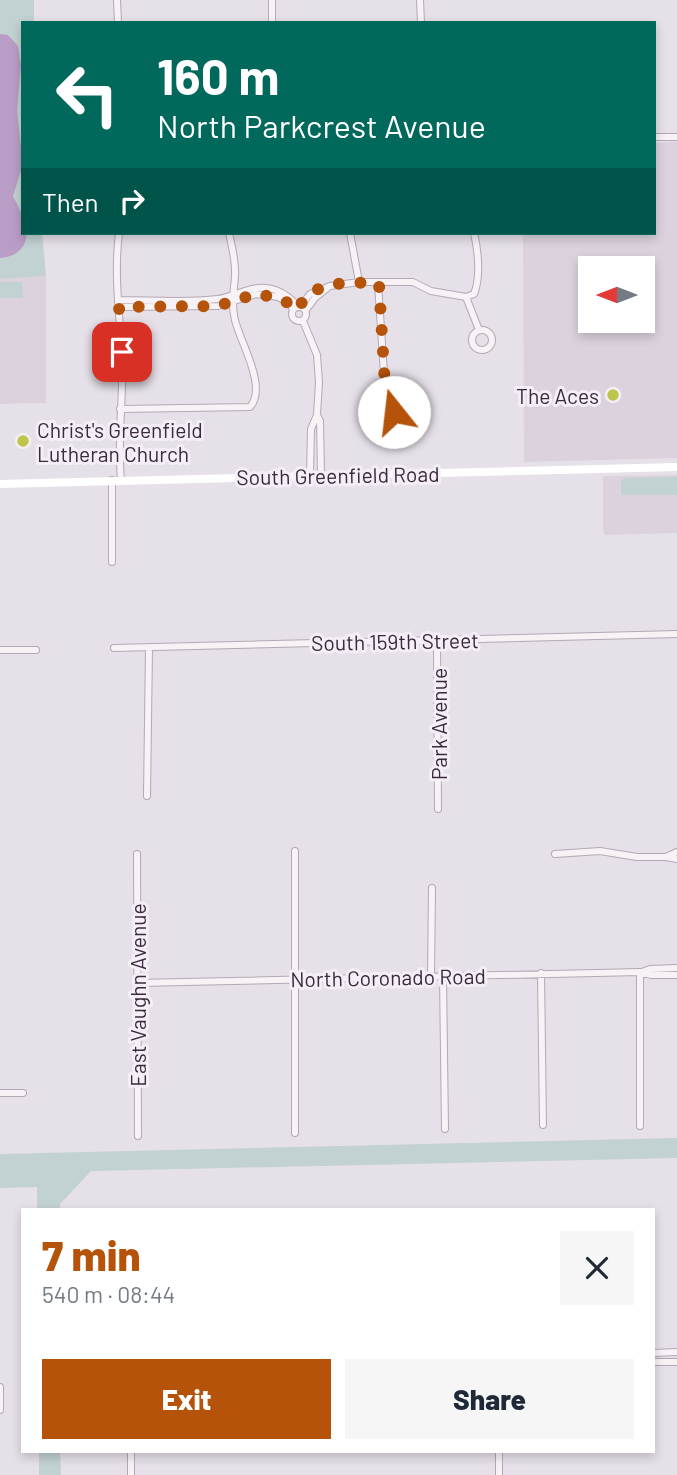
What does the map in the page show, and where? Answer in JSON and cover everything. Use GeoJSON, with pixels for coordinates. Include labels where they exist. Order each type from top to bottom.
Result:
{"type":"FeatureCollection","features":[{"type":"Feature","properties":{"kind":"main road","name":"South Greenfield Road"},"geometry":{"type":"LineString","coordinates":[[0,484],[677,467]]}},
{"type":"Feature","properties":{"kind":"street"},"geometry":{"type":"LineString","coordinates":[[117,0],[118,21]]}},
{"type":"Feature","properties":{"kind":"street"},"geometry":{"type":"LineString","coordinates":[[272,0],[272,21]]}},
{"type":"Feature","properties":{"kind":"street"},"geometry":{"type":"LineString","coordinates":[[420,0],[421,21]]}},
{"type":"Feature","properties":{"kind":"street"},"geometry":{"type":"LineString","coordinates":[[656,137],[677,137]]}},
{"type":"Feature","properties":{"kind":"street"},"geometry":{"type":"LineString","coordinates":[[112,562],[122,352],[118,304],[119,235]]}},
{"type":"Feature","properties":{"kind":"street"},"geometry":{"type":"LineString","coordinates":[[120,409],[250,407],[254,402],[255,383],[252,368],[234,318],[234,260],[229,235]]}},
{"type":"Feature","properties":{"kind":"street"},"geometry":{"type":"LineString","coordinates":[[350,235],[359,282]]}},
{"type":"Feature","properties":{"kind":"street"},"geometry":{"type":"LineString","coordinates":[[303,321],[294,319],[299,308],[330,286],[359,282],[414,282],[431,291],[466,297],[474,294],[477,287],[474,235]]}},
{"type":"Feature","properties":{"kind":"street"},"geometry":{"type":"LineString","coordinates":[[379,284],[386,403]]}},
{"type":"Feature","properties":{"kind":"street"},"geometry":{"type":"LineString","coordinates":[[118,304],[218,306],[233,298],[268,295],[299,308],[307,315],[303,321]]}},
{"type":"Feature","properties":{"kind":"street"},"geometry":{"type":"LineString","coordinates":[[466,297],[479,330]]}},
{"type":"Feature","properties":{"kind":"street"},"geometry":{"type":"LineString","coordinates":[[303,321],[317,355],[319,382],[317,415],[311,429],[310,475]]}},
{"type":"Feature","properties":{"kind":"street"},"geometry":{"type":"LineString","coordinates":[[317,415],[320,421],[321,475]]}},
{"type":"Feature","properties":{"kind":"street"},"geometry":{"type":"LineString","coordinates":[[310,444],[320,444]]}},
{"type":"Feature","properties":{"kind":"street","name":"South 159th Street"},"geometry":{"type":"LineString","coordinates":[[114,648],[677,634]]}},
{"type":"Feature","properties":{"kind":"street","name":"Park Avenue"},"geometry":{"type":"LineString","coordinates":[[437,640],[438,809]]}},
{"type":"Feature","properties":{"kind":"street"},"geometry":{"type":"LineString","coordinates":[[147,796],[149,648]]}},
{"type":"Feature","properties":{"kind":"street"},"geometry":{"type":"LineString","coordinates":[[0,650],[36,650]]}},
{"type":"Feature","properties":{"kind":"street"},"geometry":{"type":"LineString","coordinates":[[295,850],[295,1133]]}},
{"type":"Feature","properties":{"kind":"street"},"geometry":{"type":"LineString","coordinates":[[555,854],[600,851],[637,857],[677,859]]}},
{"type":"Feature","properties":{"kind":"street"},"geometry":{"type":"LineString","coordinates":[[666,857],[677,852]]}},
{"type":"Feature","properties":{"kind":"street","name":"East Vaughn Avenue"},"geometry":{"type":"LineString","coordinates":[[136,854],[138,1136]]}},
{"type":"Feature","properties":{"kind":"street"},"geometry":{"type":"LineString","coordinates":[[431,976],[432,888]]}},
{"type":"Feature","properties":{"kind":"street","name":"North Coronado Road"},"geometry":{"type":"LineString","coordinates":[[640,972],[677,968]]}},
{"type":"Feature","properties":{"kind":"street"},"geometry":{"type":"LineString","coordinates":[[640,972],[640,1126]]}},
{"type":"Feature","properties":{"kind":"street","name":"North Coronado Road"},"geometry":{"type":"LineString","coordinates":[[136,983],[541,973],[640,972],[651,975],[677,975]]}},
{"type":"Feature","properties":{"kind":"street"},"geometry":{"type":"LineString","coordinates":[[541,973],[544,1125]]}},
{"type":"Feature","properties":{"kind":"street"},"geometry":{"type":"LineString","coordinates":[[443,976],[445,1129]]}},
{"type":"Feature","properties":{"kind":"street"},"geometry":{"type":"LineString","coordinates":[[0,1093],[23,1093]]}},
{"type":"Feature","properties":{"kind":"street"},"geometry":{"type":"LineString","coordinates":[[655,1353],[677,1352]]}},
{"type":"Feature","properties":{"kind":"street"},"geometry":{"type":"LineString","coordinates":[[655,1362],[677,1362]]}},
{"type":"Feature","properties":{"kind":"street"},"geometry":{"type":"LineString","coordinates":[[0,1387],[0,1410]]}},
{"type":"Feature","properties":{"kind":"street"},"geometry":{"type":"LineString","coordinates":[[131,1453],[131,1475]]}},
{"type":"Feature","properties":{"kind":"street"},"geometry":{"type":"LineString","coordinates":[[499,1453],[499,1475]]}},
{"type":"Feature","properties":{"kind":"shaded area"},"geometry":{"type":"Polygon","coordinates":[[[0,0],[34,0],[34,21],[21,21],[21,235],[42,235],[46,276],[0,279],[0,0]]]}},
{"type":"Feature","properties":{"kind":"shaded area"},"geometry":{"type":"Polygon","coordinates":[[[0,34],[8,35],[18,46],[21,65],[17,111],[21,170],[13,196],[21,212],[21,235],[26,235],[19,251],[0,258],[0,34]]]}},
{"type":"Feature","properties":{"kind":"shaded area"},"geometry":{"type":"Polygon","coordinates":[[[677,142],[677,458],[524,462],[523,235],[656,235],[656,143],[677,142]]]}},
{"type":"Feature","properties":{"kind":"shaded area"},"geometry":{"type":"Polygon","coordinates":[[[46,276],[46,403],[0,404],[0,279],[46,276]]]}},
{"type":"Feature","properties":{"kind":"shaded area"},"geometry":{"type":"Polygon","coordinates":[[[0,282],[22,282],[23,298],[0,298],[0,282]]]}},
{"type":"Feature","properties":{"kind":"shaded area"},"geometry":{"type":"Polygon","coordinates":[[[677,475],[677,533],[605,535],[603,476],[677,475]]]}},
{"type":"Feature","properties":{"kind":"shaded area"},"geometry":{"type":"Polygon","coordinates":[[[677,477],[677,495],[621,495],[621,481],[624,478],[677,477]]]}},
{"type":"Feature","properties":{"kind":"shaded area"},"geometry":{"type":"Polygon","coordinates":[[[677,1138],[677,1158],[91,1171],[60,1204],[60,1208],[37,1208],[37,1187],[0,1188],[0,1154],[677,1138]]]}},
{"type":"Feature","properties":{"kind":"shaded area"},"geometry":{"type":"Polygon","coordinates":[[[39,1453],[60,1453],[61,1475],[39,1475],[39,1453]]]}},
{"type":"Feature","properties":{"kind":"place","name":"The Aces"},"geometry":{"type":"Point","coordinates":[613,395]}},
{"type":"Feature","properties":{"kind":"place","name":"Christ's Greenfield Lutheran Church"},"geometry":{"type":"Point","coordinates":[23,441]}},
{"type":"Feature","properties":{"kind":"route"},"geometry":{"type":"LineString","coordinates":[[122,352],[119,307],[218,306],[256,294],[278,298],[290,304],[293,310],[300,307],[310,293],[320,288],[359,282],[379,284],[386,403],[392,406],[394,412]]}}]}
